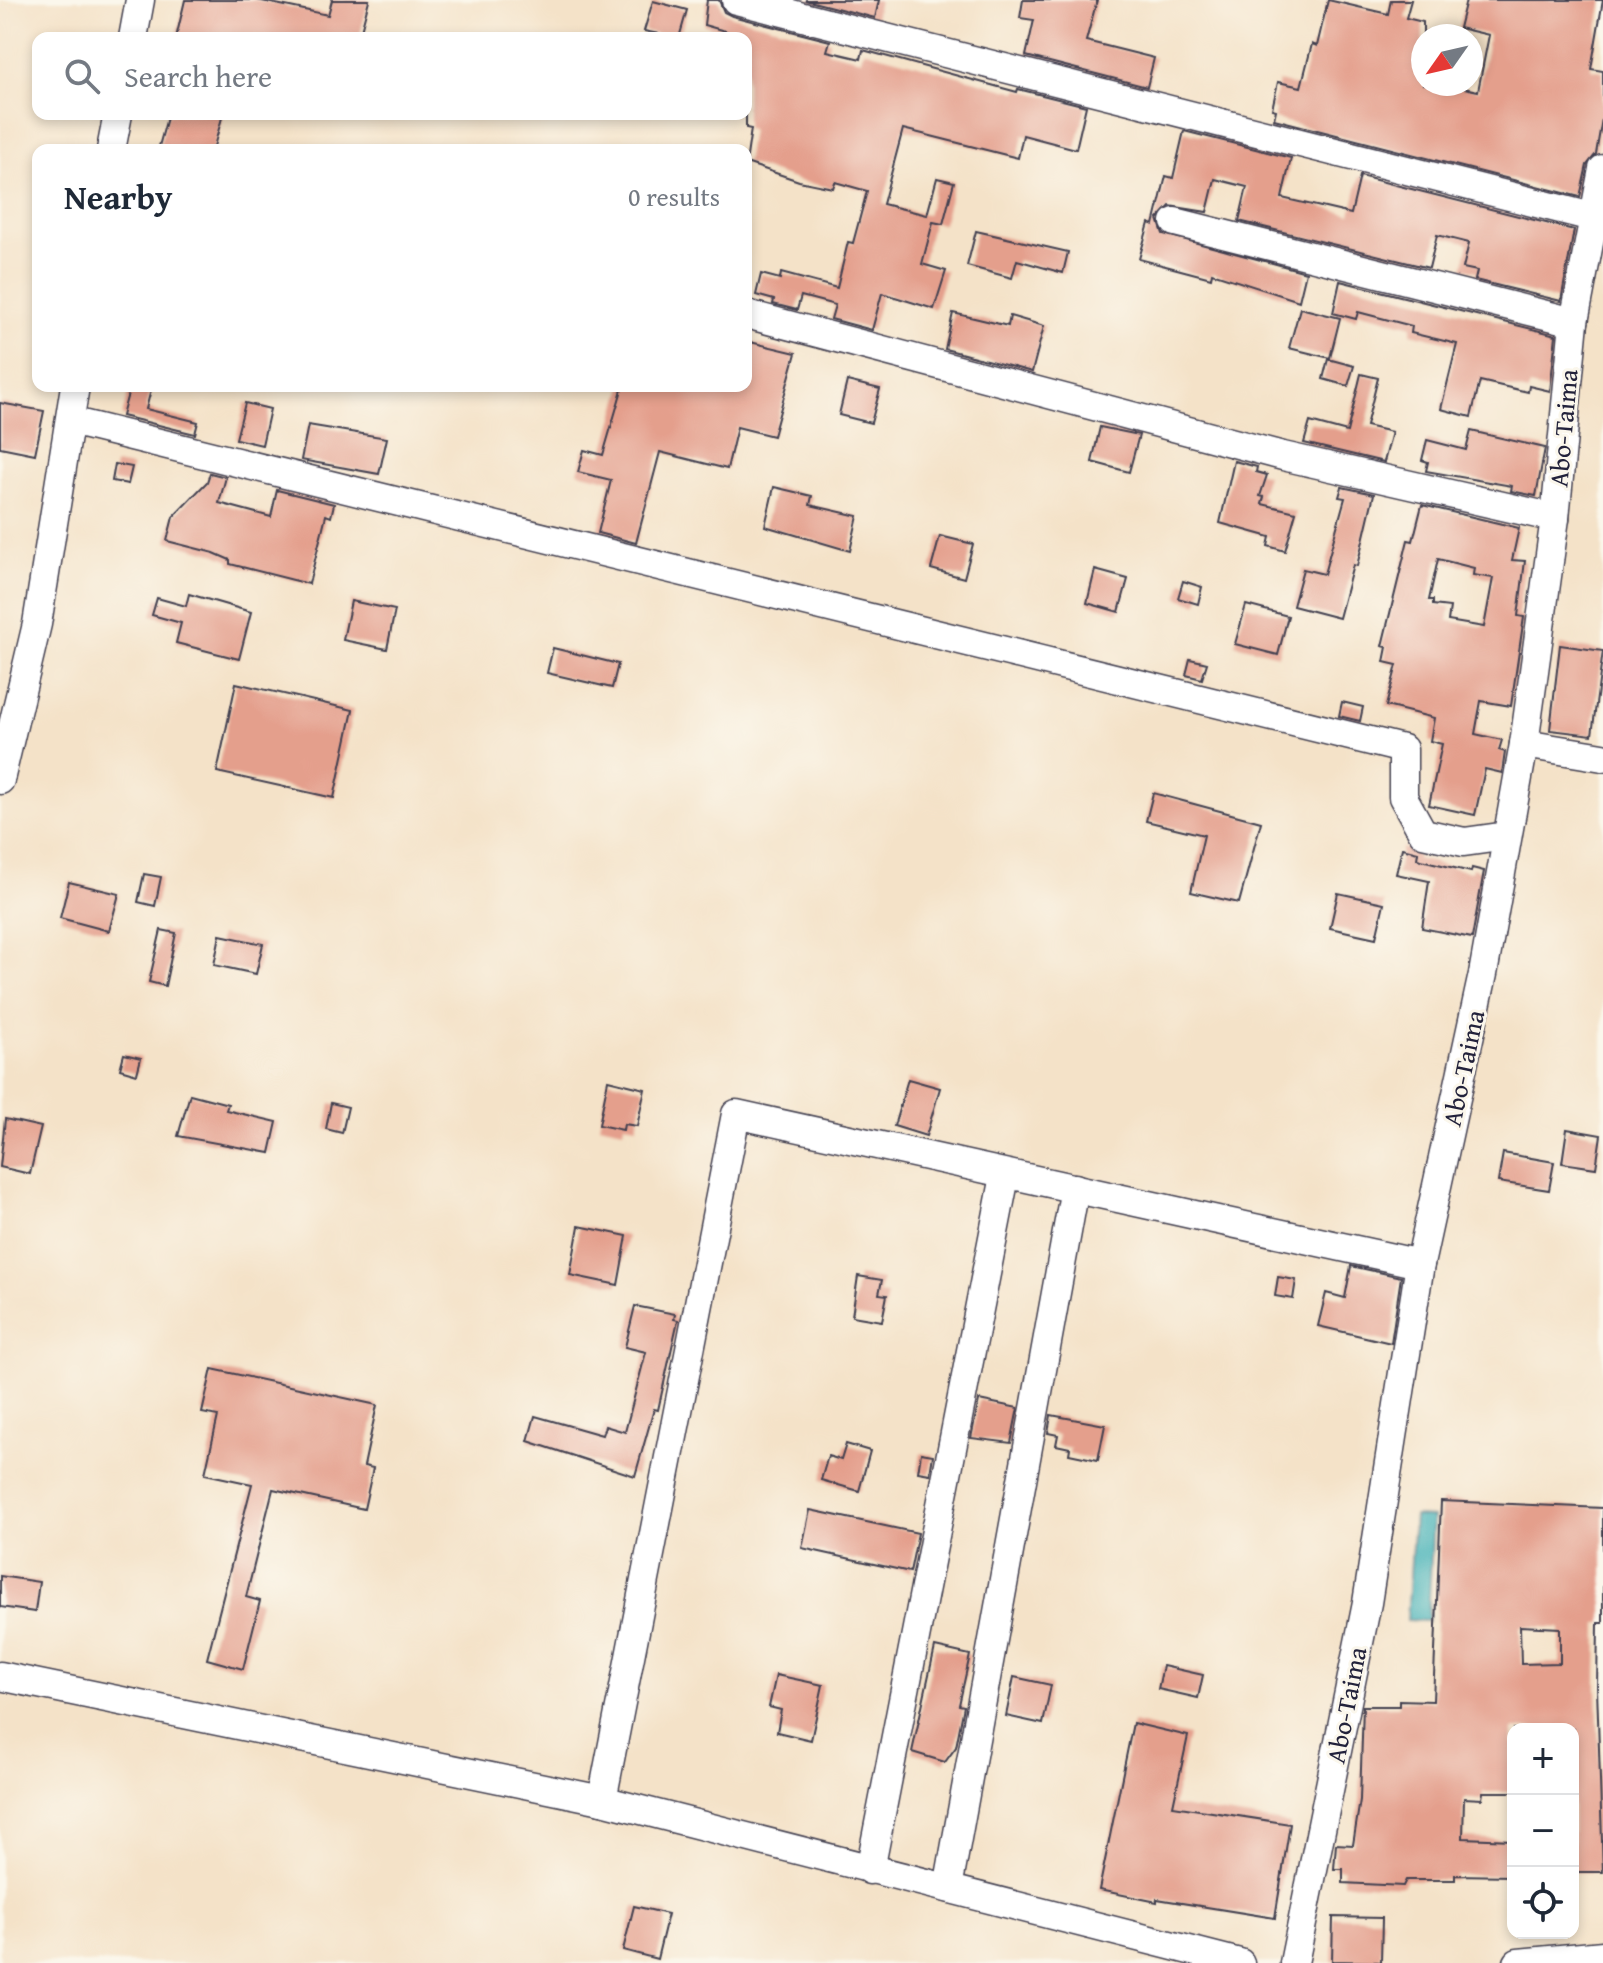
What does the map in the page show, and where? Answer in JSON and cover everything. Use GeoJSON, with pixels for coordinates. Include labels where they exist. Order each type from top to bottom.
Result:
{"type":"FeatureCollection","features":[{"type":"Feature","properties":{"kind":"street"},"geometry":{"type":"LineString","coordinates":[[134,32],[140,0]]}},
{"type":"Feature","properties":{"kind":"street"},"geometry":{"type":"LineString","coordinates":[[736,0],[1596,218]]}},
{"type":"Feature","properties":{"kind":"street"},"geometry":{"type":"LineString","coordinates":[[112,144],[117,120]]}},
{"type":"Feature","properties":{"kind":"street","name":"Abo-Taima"},"geometry":{"type":"LineString","coordinates":[[1294,1963],[1367,1603],[1420,1264],[1483,974],[1524,744],[1555,518],[1574,322],[1603,169]]}},
{"type":"Feature","properties":{"kind":"street"},"geometry":{"type":"LineString","coordinates":[[1175,222],[1574,322]]}},
{"type":"Feature","properties":{"kind":"street"},"geometry":{"type":"LineString","coordinates":[[752,316],[1283,456],[1555,518]]}},
{"type":"Feature","properties":{"kind":"street"},"geometry":{"type":"LineString","coordinates":[[0,780],[37,624],[74,392]]}},
{"type":"Feature","properties":{"kind":"street"},"geometry":{"type":"LineString","coordinates":[[70,421],[1403,749],[1403,797],[1423,833],[1464,842],[1507,836]]}},
{"type":"Feature","properties":{"kind":"street"},"geometry":{"type":"LineString","coordinates":[[1524,744],[1603,757]]}},
{"type":"Feature","properties":{"kind":"street"},"geometry":{"type":"LineString","coordinates":[[602,1800],[736,1114],[1005,1176],[1075,1188],[1420,1264]]}},
{"type":"Feature","properties":{"kind":"street"},"geometry":{"type":"LineString","coordinates":[[870,1870],[1005,1176]]}},
{"type":"Feature","properties":{"kind":"street"},"geometry":{"type":"LineString","coordinates":[[948,1888],[1075,1188]]}},
{"type":"Feature","properties":{"kind":"street"},"geometry":{"type":"LineString","coordinates":[[0,1676],[602,1800],[1240,1963]]}},
{"type":"Feature","properties":{"kind":"street"},"geometry":{"type":"LineString","coordinates":[[1518,1963],[1603,1955]]}},
{"type":"Feature","properties":{"kind":"water"},"geometry":{"type":"Polygon","coordinates":[[[1414,1516],[1433,1517],[1428,1621],[1407,1620],[1414,1516]]]}},
{"type":"Feature","properties":{"kind":"building"},"geometry":{"type":"Polygon","coordinates":[[[185,0],[257,0],[328,15],[332,0],[369,0],[361,32],[177,32],[185,0]]]}},
{"type":"Feature","properties":{"kind":"building"},"geometry":{"type":"Polygon","coordinates":[[[707,0],[719,0],[724,12],[732,16],[830,41],[827,51],[861,59],[863,50],[1017,92],[1018,89],[1086,106],[1076,149],[1023,135],[1018,158],[903,129],[883,204],[927,215],[937,178],[954,182],[943,224],[933,222],[922,264],[946,271],[934,309],[882,293],[872,330],[831,319],[835,305],[801,296],[797,310],[773,304],[774,300],[756,295],[761,274],[780,279],[781,273],[837,288],[848,242],[853,243],[867,191],[835,182],[833,188],[799,181],[752,165],[752,144],[749,144],[751,129],[746,128],[746,120],[752,120],[752,32],[728,32],[704,25],[707,0]]]}},
{"type":"Feature","properties":{"kind":"building"},"geometry":{"type":"Polygon","coordinates":[[[805,0],[879,0],[875,18],[805,0]]]}},
{"type":"Feature","properties":{"kind":"building"},"geometry":{"type":"Polygon","coordinates":[[[1023,0],[1097,0],[1086,41],[1154,58],[1147,87],[1026,56],[1034,20],[1020,18],[1023,0]]]}},
{"type":"Feature","properties":{"kind":"building"},"geometry":{"type":"Polygon","coordinates":[[[1328,0],[1388,14],[1391,0],[1411,0],[1406,18],[1423,24],[1411,24],[1411,96],[1483,96],[1483,66],[1489,35],[1483,34],[1483,24],[1460,24],[1466,0],[1603,0],[1591,69],[1603,71],[1603,113],[1596,154],[1587,165],[1580,197],[1274,119],[1276,110],[1272,109],[1278,82],[1301,87],[1312,44],[1317,46],[1328,0]]]}},
{"type":"Feature","properties":{"kind":"building"},"geometry":{"type":"Polygon","coordinates":[[[653,1],[687,10],[681,32],[644,31],[653,1]]]}},
{"type":"Feature","properties":{"kind":"building"},"geometry":{"type":"Polygon","coordinates":[[[166,120],[221,120],[215,144],[160,144],[166,120]]]}},
{"type":"Feature","properties":{"kind":"building"},"geometry":{"type":"Polygon","coordinates":[[[1184,131],[1291,158],[1282,198],[1351,214],[1360,176],[1574,230],[1561,301],[1475,280],[1477,271],[1463,268],[1469,243],[1437,235],[1429,268],[1239,221],[1247,187],[1215,179],[1207,212],[1170,206],[1158,219],[1163,234],[1306,272],[1299,301],[1212,273],[1211,278],[1139,259],[1149,223],[1154,225],[1166,176],[1173,178],[1184,131]]]}},
{"type":"Feature","properties":{"kind":"building"},"geometry":{"type":"Polygon","coordinates":[[[976,231],[1068,252],[1063,273],[1017,260],[1012,278],[967,266],[976,231]]]}},
{"type":"Feature","properties":{"kind":"building"},"geometry":{"type":"Polygon","coordinates":[[[1340,281],[1556,335],[1550,391],[1529,386],[1528,392],[1480,381],[1471,417],[1441,409],[1457,344],[1411,333],[1412,326],[1358,312],[1356,319],[1333,313],[1340,281]]]}},
{"type":"Feature","properties":{"kind":"building"},"geometry":{"type":"Polygon","coordinates":[[[1300,308],[1340,318],[1330,358],[1289,348],[1300,308]]]}},
{"type":"Feature","properties":{"kind":"building"},"geometry":{"type":"Polygon","coordinates":[[[953,313],[1008,326],[1010,316],[1044,326],[1032,372],[945,349],[953,313]]]}},
{"type":"Feature","properties":{"kind":"building"},"geometry":{"type":"Polygon","coordinates":[[[752,342],[796,353],[773,436],[737,427],[727,469],[660,452],[636,543],[598,533],[611,480],[578,472],[584,450],[603,455],[621,392],[752,392],[752,342]]]}},
{"type":"Feature","properties":{"kind":"building"},"geometry":{"type":"Polygon","coordinates":[[[1328,359],[1354,366],[1348,386],[1323,379],[1328,359]]]}},
{"type":"Feature","properties":{"kind":"building"},"geometry":{"type":"Polygon","coordinates":[[[1361,374],[1378,378],[1366,426],[1392,432],[1384,462],[1304,443],[1310,422],[1347,432],[1361,374]]]}},
{"type":"Feature","properties":{"kind":"building"},"geometry":{"type":"Polygon","coordinates":[[[847,381],[880,389],[871,423],[839,415],[847,381]]]}},
{"type":"Feature","properties":{"kind":"building"},"geometry":{"type":"Polygon","coordinates":[[[128,392],[150,392],[146,409],[198,422],[195,434],[122,416],[128,392]]]}},
{"type":"Feature","properties":{"kind":"building"},"geometry":{"type":"Polygon","coordinates":[[[0,403],[44,411],[35,454],[0,447],[0,403]]]}},
{"type":"Feature","properties":{"kind":"building"},"geometry":{"type":"Polygon","coordinates":[[[245,403],[270,409],[262,445],[236,439],[245,403]]]}},
{"type":"Feature","properties":{"kind":"building"},"geometry":{"type":"Polygon","coordinates":[[[308,425],[387,438],[379,474],[301,460],[308,425]]]}},
{"type":"Feature","properties":{"kind":"building"},"geometry":{"type":"Polygon","coordinates":[[[1100,427],[1139,435],[1129,472],[1092,462],[1100,427]]]}},
{"type":"Feature","properties":{"kind":"building"},"geometry":{"type":"Polygon","coordinates":[[[1471,431],[1545,448],[1536,496],[1511,491],[1512,486],[1426,471],[1428,462],[1422,460],[1427,440],[1466,450],[1471,431]]]}},
{"type":"Feature","properties":{"kind":"building"},"geometry":{"type":"Polygon","coordinates":[[[1234,461],[1257,467],[1256,472],[1267,475],[1260,496],[1264,497],[1262,504],[1296,512],[1285,551],[1268,546],[1270,537],[1220,523],[1234,461]]]}},
{"type":"Feature","properties":{"kind":"building"},"geometry":{"type":"Polygon","coordinates":[[[115,464],[132,467],[128,484],[112,481],[115,464]]]}},
{"type":"Feature","properties":{"kind":"building"},"geometry":{"type":"Polygon","coordinates":[[[210,473],[226,477],[219,503],[271,517],[277,490],[334,504],[331,517],[326,515],[309,584],[230,564],[230,560],[214,553],[167,541],[173,517],[207,482],[210,473]]]}},
{"type":"Feature","properties":{"kind":"building"},"geometry":{"type":"Polygon","coordinates":[[[774,487],[812,496],[810,505],[858,516],[850,551],[765,526],[774,487]]]}},
{"type":"Feature","properties":{"kind":"building"},"geometry":{"type":"Polygon","coordinates":[[[1342,487],[1374,494],[1357,566],[1353,565],[1339,618],[1293,606],[1303,569],[1324,574],[1345,498],[1339,497],[1342,487]]]}},
{"type":"Feature","properties":{"kind":"building"},"geometry":{"type":"Polygon","coordinates":[[[1422,505],[1519,528],[1512,560],[1525,561],[1518,616],[1524,617],[1511,706],[1481,701],[1475,734],[1502,740],[1499,750],[1505,752],[1502,773],[1485,769],[1475,815],[1429,805],[1442,744],[1430,741],[1434,718],[1386,706],[1397,665],[1384,662],[1387,647],[1382,646],[1408,540],[1413,541],[1422,505]],[[1438,559],[1429,600],[1433,600],[1433,605],[1450,607],[1448,621],[1484,627],[1493,578],[1473,575],[1474,568],[1438,559]]]}},
{"type":"Feature","properties":{"kind":"building"},"geometry":{"type":"Polygon","coordinates":[[[940,536],[973,544],[964,578],[931,569],[940,536]]]}},
{"type":"Feature","properties":{"kind":"building"},"geometry":{"type":"Polygon","coordinates":[[[1095,570],[1128,579],[1119,612],[1087,603],[1095,570]]]}},
{"type":"Feature","properties":{"kind":"building"},"geometry":{"type":"Polygon","coordinates":[[[1183,581],[1202,587],[1198,604],[1178,598],[1183,581]]]}},
{"type":"Feature","properties":{"kind":"building"},"geometry":{"type":"Polygon","coordinates":[[[189,594],[251,612],[239,659],[176,643],[181,623],[152,615],[157,598],[186,606],[189,594]]]}},
{"type":"Feature","properties":{"kind":"building"},"geometry":{"type":"Polygon","coordinates":[[[351,601],[395,610],[387,649],[343,640],[351,601]]]}},
{"type":"Feature","properties":{"kind":"building"},"geometry":{"type":"Polygon","coordinates":[[[1246,605],[1288,616],[1278,655],[1235,644],[1246,605]]]}},
{"type":"Feature","properties":{"kind":"building"},"geometry":{"type":"Polygon","coordinates":[[[1560,645],[1603,651],[1592,735],[1550,730],[1560,645]]]}},
{"type":"Feature","properties":{"kind":"building"},"geometry":{"type":"Polygon","coordinates":[[[553,648],[618,664],[612,688],[547,673],[553,648]]]}},
{"type":"Feature","properties":{"kind":"building"},"geometry":{"type":"Polygon","coordinates":[[[1190,659],[1207,663],[1202,679],[1186,675],[1190,659]]]}},
{"type":"Feature","properties":{"kind":"building"},"geometry":{"type":"Polygon","coordinates":[[[236,683],[353,710],[334,798],[217,772],[236,683]]]}},
{"type":"Feature","properties":{"kind":"building"},"geometry":{"type":"Polygon","coordinates":[[[1342,702],[1363,707],[1360,721],[1339,716],[1342,702]]]}},
{"type":"Feature","properties":{"kind":"building"},"geometry":{"type":"Polygon","coordinates":[[[1153,793],[1261,822],[1239,903],[1191,892],[1204,835],[1146,821],[1153,793]]]}},
{"type":"Feature","properties":{"kind":"building"},"geometry":{"type":"Polygon","coordinates":[[[1402,848],[1418,852],[1417,859],[1471,872],[1472,868],[1484,871],[1472,938],[1422,928],[1429,881],[1396,874],[1402,848]]]}},
{"type":"Feature","properties":{"kind":"building"},"geometry":{"type":"Polygon","coordinates":[[[144,874],[161,877],[155,906],[138,902],[144,874]]]}},
{"type":"Feature","properties":{"kind":"building"},"geometry":{"type":"Polygon","coordinates":[[[69,882],[119,894],[109,931],[60,918],[69,882]]]}},
{"type":"Feature","properties":{"kind":"building"},"geometry":{"type":"Polygon","coordinates":[[[1338,893],[1384,903],[1376,938],[1330,928],[1338,893]]]}},
{"type":"Feature","properties":{"kind":"building"},"geometry":{"type":"Polygon","coordinates":[[[161,930],[176,933],[165,986],[149,982],[161,930]]]}},
{"type":"Feature","properties":{"kind":"building"},"geometry":{"type":"Polygon","coordinates":[[[220,935],[263,944],[256,974],[214,965],[220,935]]]}},
{"type":"Feature","properties":{"kind":"building"},"geometry":{"type":"Polygon","coordinates":[[[124,1054],[141,1058],[137,1074],[120,1069],[124,1054]]]}},
{"type":"Feature","properties":{"kind":"building"},"geometry":{"type":"Polygon","coordinates":[[[908,1079],[940,1088],[926,1136],[894,1126],[908,1079]]]}},
{"type":"Feature","properties":{"kind":"building"},"geometry":{"type":"Polygon","coordinates":[[[608,1080],[645,1089],[637,1126],[624,1124],[623,1130],[599,1125],[608,1080]]]}},
{"type":"Feature","properties":{"kind":"building"},"geometry":{"type":"Polygon","coordinates":[[[190,1094],[228,1104],[226,1110],[277,1122],[270,1153],[178,1136],[190,1094]]]}},
{"type":"Feature","properties":{"kind":"building"},"geometry":{"type":"Polygon","coordinates":[[[331,1103],[348,1107],[342,1133],[326,1129],[331,1103]]]}},
{"type":"Feature","properties":{"kind":"building"},"geometry":{"type":"Polygon","coordinates":[[[5,1119],[41,1127],[30,1174],[0,1167],[5,1119]]]}},
{"type":"Feature","properties":{"kind":"building"},"geometry":{"type":"Polygon","coordinates":[[[1567,1129],[1601,1135],[1596,1168],[1562,1163],[1567,1129]]]}},
{"type":"Feature","properties":{"kind":"building"},"geometry":{"type":"Polygon","coordinates":[[[1503,1153],[1554,1162],[1549,1190],[1498,1182],[1503,1153]]]}},
{"type":"Feature","properties":{"kind":"building"},"geometry":{"type":"Polygon","coordinates":[[[579,1226],[627,1236],[618,1285],[570,1275],[579,1226]]]}},
{"type":"Feature","properties":{"kind":"building"},"geometry":{"type":"Polygon","coordinates":[[[1351,1266],[1401,1277],[1391,1343],[1318,1326],[1326,1293],[1345,1298],[1351,1266]]]}},
{"type":"Feature","properties":{"kind":"building"},"geometry":{"type":"Polygon","coordinates":[[[858,1276],[882,1280],[879,1294],[887,1295],[882,1321],[852,1316],[858,1276]]]}},
{"type":"Feature","properties":{"kind":"building"},"geometry":{"type":"Polygon","coordinates":[[[1278,1277],[1296,1280],[1293,1299],[1275,1296],[1278,1277]]]}},
{"type":"Feature","properties":{"kind":"building"},"geometry":{"type":"Polygon","coordinates":[[[635,1306],[675,1314],[674,1319],[678,1320],[658,1410],[654,1409],[635,1476],[528,1441],[535,1416],[602,1435],[605,1426],[625,1432],[646,1352],[625,1347],[635,1306]]]}},
{"type":"Feature","properties":{"kind":"building"},"geometry":{"type":"Polygon","coordinates":[[[212,1369],[377,1405],[364,1466],[373,1468],[364,1509],[273,1489],[246,1597],[260,1601],[243,1669],[207,1659],[252,1484],[205,1474],[218,1416],[202,1413],[212,1369]]]}},
{"type":"Feature","properties":{"kind":"building"},"geometry":{"type":"Polygon","coordinates":[[[979,1400],[1018,1408],[1011,1443],[971,1438],[979,1400]]]}},
{"type":"Feature","properties":{"kind":"building"},"geometry":{"type":"Polygon","coordinates":[[[1051,1415],[1105,1425],[1098,1460],[1069,1454],[1070,1448],[1056,1445],[1058,1435],[1048,1433],[1051,1415]]]}},
{"type":"Feature","properties":{"kind":"building"},"geometry":{"type":"Polygon","coordinates":[[[846,1444],[870,1451],[859,1491],[821,1480],[828,1456],[841,1460],[846,1444]]]}},
{"type":"Feature","properties":{"kind":"building"},"geometry":{"type":"Polygon","coordinates":[[[921,1453],[933,1455],[930,1474],[918,1472],[921,1453]]]}},
{"type":"Feature","properties":{"kind":"building"},"geometry":{"type":"Polygon","coordinates":[[[1441,1501],[1603,1508],[1603,1623],[1598,1623],[1597,1687],[1603,1872],[1579,1872],[1579,1723],[1507,1723],[1507,1792],[1483,1792],[1482,1799],[1464,1798],[1463,1838],[1507,1840],[1507,1876],[1455,1875],[1455,1880],[1406,1880],[1403,1886],[1343,1883],[1343,1869],[1334,1869],[1336,1844],[1353,1845],[1360,1800],[1363,1706],[1399,1706],[1399,1700],[1433,1701],[1441,1501]],[[1520,1626],[1521,1664],[1560,1663],[1560,1628],[1520,1626]]]}},
{"type":"Feature","properties":{"kind":"building"},"geometry":{"type":"Polygon","coordinates":[[[810,1510],[918,1533],[910,1572],[802,1548],[810,1510]]]}},
{"type":"Feature","properties":{"kind":"building"},"geometry":{"type":"Polygon","coordinates":[[[0,1576],[39,1582],[35,1612],[0,1607],[0,1576]]]}},
{"type":"Feature","properties":{"kind":"building"},"geometry":{"type":"Polygon","coordinates":[[[935,1647],[970,1655],[959,1705],[964,1706],[956,1747],[945,1762],[912,1752],[935,1647]]]}},
{"type":"Feature","properties":{"kind":"building"},"geometry":{"type":"Polygon","coordinates":[[[1163,1666],[1203,1675],[1198,1698],[1158,1689],[1163,1666]]]}},
{"type":"Feature","properties":{"kind":"building"},"geometry":{"type":"Polygon","coordinates":[[[776,1675],[823,1685],[811,1740],[777,1732],[781,1710],[769,1707],[776,1675]]]}},
{"type":"Feature","properties":{"kind":"building"},"geometry":{"type":"Polygon","coordinates":[[[1014,1677],[1051,1685],[1043,1724],[1006,1716],[1014,1677]]]}},
{"type":"Feature","properties":{"kind":"building"},"geometry":{"type":"Polygon","coordinates":[[[1133,1723],[1188,1736],[1173,1806],[1290,1824],[1275,1918],[1157,1899],[1157,1902],[1099,1890],[1133,1723]]]}},
{"type":"Feature","properties":{"kind":"building"},"geometry":{"type":"Polygon","coordinates":[[[634,1906],[668,1914],[657,1959],[623,1950],[634,1906]]]}},
{"type":"Feature","properties":{"kind":"building"},"geometry":{"type":"Polygon","coordinates":[[[1333,1917],[1382,1918],[1381,1962],[1332,1961],[1333,1917]]]}}]}
